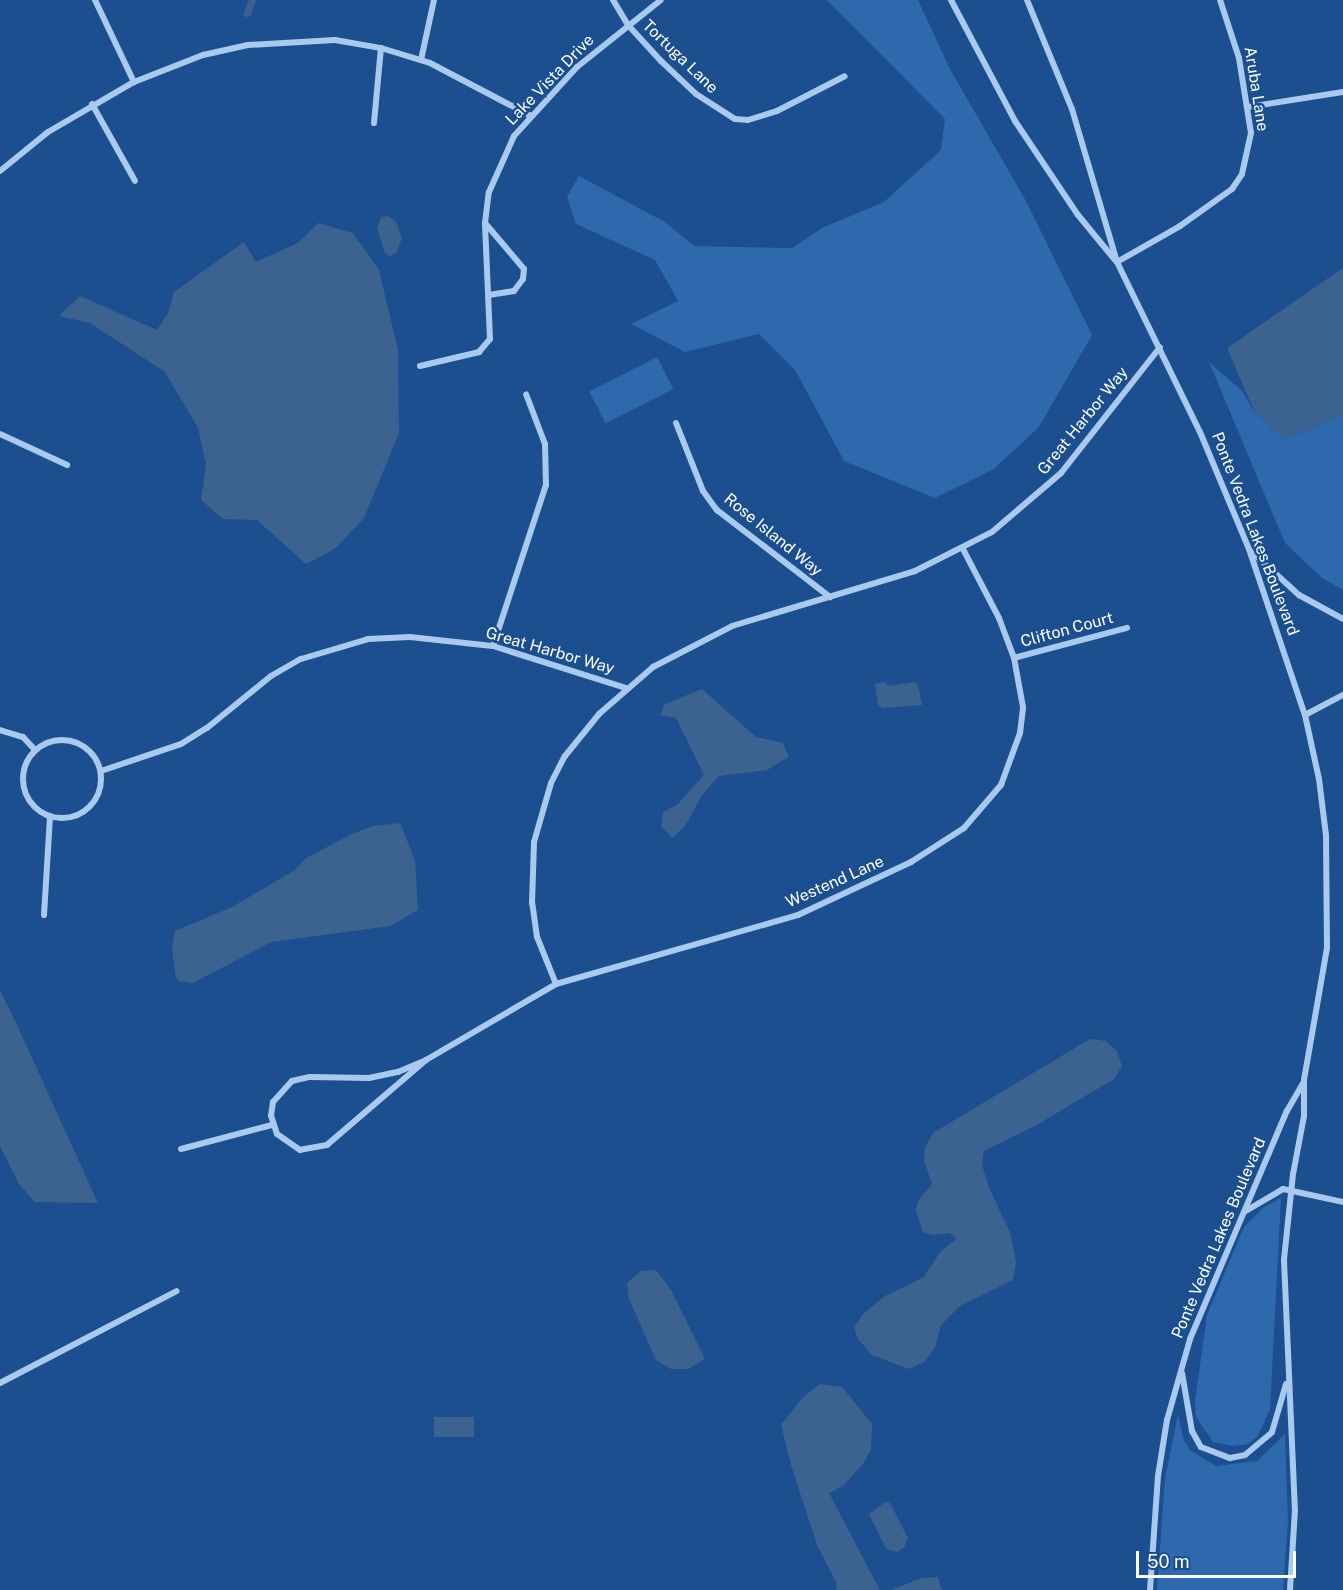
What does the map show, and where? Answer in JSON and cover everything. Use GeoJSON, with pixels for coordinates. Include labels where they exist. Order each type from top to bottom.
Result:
{"type":"FeatureCollection","features":[{"type":"Feature","properties":{"kind":"street"},"geometry":{"type":"LineString","coordinates":[[95,0],[134,82]]}},
{"type":"Feature","properties":{"kind":"street"},"geometry":{"type":"LineString","coordinates":[[421,60],[434,0]]}},
{"type":"Feature","properties":{"kind":"street","name":"Tortuga Lane"},"geometry":{"type":"LineString","coordinates":[[614,0],[628,25],[696,94],[735,119],[748,120],[777,111],[845,76]]}},
{"type":"Feature","properties":{"kind":"street","name":"Lake Vista Drive"},"geometry":{"type":"LineString","coordinates":[[420,366],[479,352],[490,339],[485,223],[499,163],[531,116],[577,67],[661,0]]}},
{"type":"Feature","properties":{"kind":"street","name":"Ponte Vedra Lakes Boulevard"},"geometry":{"type":"LineString","coordinates":[[951,0],[978,59],[1015,121],[1078,215],[1117,262]]}},
{"type":"Feature","properties":{"kind":"street","name":"Ponte Vedra Lakes Boulevard"},"geometry":{"type":"LineString","coordinates":[[1027,0],[1072,109],[1117,262],[1160,347],[1249,549],[1305,715],[1319,779],[1329,891],[1323,989],[1304,1080],[1304,1116],[1291,1190],[1284,1260],[1287,1377],[1295,1510],[1290,1590]]}},
{"type":"Feature","properties":{"kind":"street","name":"Aruba Lane"},"geometry":{"type":"LineString","coordinates":[[1117,262],[1232,189],[1249,154],[1248,107],[1239,58],[1220,0]]}},
{"type":"Feature","properties":{"kind":"street"},"geometry":{"type":"LineString","coordinates":[[0,171],[48,132],[92,104],[134,82],[203,55],[248,45],[335,40],[381,48],[421,60],[480,86],[531,116]]}},
{"type":"Feature","properties":{"kind":"street"},"geometry":{"type":"LineString","coordinates":[[374,123],[381,48]]}},
{"type":"Feature","properties":{"kind":"street"},"geometry":{"type":"LineString","coordinates":[[1248,107],[1343,92]]}},
{"type":"Feature","properties":{"kind":"street"},"geometry":{"type":"LineString","coordinates":[[92,104],[135,181]]}},
{"type":"Feature","properties":{"kind":"street"},"geometry":{"type":"LineString","coordinates":[[485,223],[524,269],[520,287],[514,291],[489,295]]}},
{"type":"Feature","properties":{"kind":"street","name":"Great Harbor Way"},"geometry":{"type":"LineString","coordinates":[[101,771],[181,744],[207,728],[271,675],[301,659],[339,645],[410,637],[493,646],[626,688],[684,649],[732,626],[915,571],[963,549],[1029,504],[1062,473],[1160,347]]}},
{"type":"Feature","properties":{"kind":"street"},"geometry":{"type":"LineString","coordinates":[[493,646],[546,485],[545,444],[526,394]]}},
{"type":"Feature","properties":{"kind":"street","name":"Rose Island Way"},"geometry":{"type":"LineString","coordinates":[[676,423],[703,490],[717,510],[830,597]]}},
{"type":"Feature","properties":{"kind":"street"},"geometry":{"type":"LineString","coordinates":[[0,434],[67,465]]}},
{"type":"Feature","properties":{"kind":"street","name":"Westend Lane"},"geometry":{"type":"LineString","coordinates":[[426,1060],[556,984],[798,915],[911,862],[953,837],[986,807],[1011,761],[1023,707],[1014,658],[999,618],[963,549]]}},
{"type":"Feature","properties":{"kind":"street"},"geometry":{"type":"LineString","coordinates":[[1249,549],[1299,595],[1343,619]]}},
{"type":"Feature","properties":{"kind":"street","name":"Clifton Court"},"geometry":{"type":"LineString","coordinates":[[1014,658],[1127,628]]}},
{"type":"Feature","properties":{"kind":"street"},"geometry":{"type":"LineString","coordinates":[[556,984],[537,937],[532,903],[532,863],[540,812],[565,756],[599,714],[626,688]]}},
{"type":"Feature","properties":{"kind":"street"},"geometry":{"type":"LineString","coordinates":[[1305,715],[1343,695]]}},
{"type":"Feature","properties":{"kind":"street"},"geometry":{"type":"LineString","coordinates":[[0,730],[23,737],[35,750]]}},
{"type":"Feature","properties":{"kind":"street"},"geometry":{"type":"LineString","coordinates":[[54,741],[74,741],[95,758],[101,771],[98,795],[90,806],[71,816],[50,816],[31,803],[25,790],[23,775],[35,750],[54,741]]}},
{"type":"Feature","properties":{"kind":"street"},"geometry":{"type":"LineString","coordinates":[[44,915],[50,816]]}},
{"type":"Feature","properties":{"kind":"street"},"geometry":{"type":"LineString","coordinates":[[426,1060],[327,1145],[300,1150],[286,1144],[272,1125],[273,1102],[292,1081],[310,1077],[369,1078],[426,1060]]}},
{"type":"Feature","properties":{"kind":"street","name":"Ponte Vedra Lakes Boulevard"},"geometry":{"type":"LineString","coordinates":[[1150,1590],[1158,1476],[1181,1370],[1207,1293],[1287,1111],[1304,1080]]}},
{"type":"Feature","properties":{"kind":"street"},"geometry":{"type":"LineString","coordinates":[[182,1149],[272,1125]]}},
{"type":"Feature","properties":{"kind":"street"},"geometry":{"type":"LineString","coordinates":[[1243,1212],[1272,1192],[1291,1190],[1343,1202]]}},
{"type":"Feature","properties":{"kind":"street"},"geometry":{"type":"LineString","coordinates":[[0,1383],[177,1291]]}},
{"type":"Feature","properties":{"kind":"street"},"geometry":{"type":"LineString","coordinates":[[1181,1370],[1192,1431],[1201,1446],[1230,1458],[1245,1455],[1272,1432],[1287,1377]]}},
{"type":"Feature","properties":{"kind":"shaded area"},"geometry":{"type":"Polygon","coordinates":[[[827,0],[918,0],[950,69],[1026,201],[1092,335],[1039,427],[994,469],[935,498],[844,461],[795,370],[759,334],[685,352],[631,324],[678,301],[655,260],[576,224],[567,197],[579,176],[665,222],[694,246],[792,248],[822,228],[884,202],[941,150],[945,119],[827,0]]]}},
{"type":"Feature","properties":{"kind":"shaded area"},"geometry":{"type":"Polygon","coordinates":[[[388,216],[396,222],[402,238],[397,252],[390,257],[385,253],[377,228],[381,217],[388,216]]]}},
{"type":"Feature","properties":{"kind":"shaded area"},"geometry":{"type":"Polygon","coordinates":[[[318,223],[353,233],[379,270],[398,350],[399,433],[364,518],[336,548],[306,564],[257,520],[223,519],[201,500],[206,465],[198,428],[165,372],[90,323],[59,316],[80,296],[157,330],[168,313],[174,292],[244,242],[256,262],[298,243],[318,223]]]}},
{"type":"Feature","properties":{"kind":"shaded area"},"geometry":{"type":"Polygon","coordinates":[[[1343,268],[1343,415],[1285,439],[1255,413],[1227,348],[1343,268]]]}},
{"type":"Feature","properties":{"kind":"shaded area"},"geometry":{"type":"Polygon","coordinates":[[[657,357],[673,389],[606,424],[589,392],[657,357]]]}},
{"type":"Feature","properties":{"kind":"shaded area"},"geometry":{"type":"Polygon","coordinates":[[[1209,362],[1242,391],[1255,413],[1285,439],[1343,415],[1343,590],[1322,578],[1285,543],[1209,362]]]}},
{"type":"Feature","properties":{"kind":"shaded area"},"geometry":{"type":"Polygon","coordinates":[[[885,682],[889,686],[914,682],[918,685],[922,705],[883,708],[878,705],[875,684],[885,682]]]}},
{"type":"Feature","properties":{"kind":"shaded area"},"geometry":{"type":"Polygon","coordinates":[[[702,689],[756,737],[783,743],[789,757],[767,770],[719,776],[702,795],[685,826],[672,838],[661,826],[663,812],[677,805],[704,775],[676,718],[660,715],[665,704],[702,689]]]}},
{"type":"Feature","properties":{"kind":"shaded area"},"geometry":{"type":"Polygon","coordinates":[[[400,823],[415,860],[418,910],[390,926],[271,942],[193,983],[179,981],[176,977],[172,950],[175,931],[232,907],[295,870],[306,858],[352,834],[373,826],[400,823]]]}},
{"type":"Feature","properties":{"kind":"shaded area"},"geometry":{"type":"Polygon","coordinates":[[[0,990],[98,1203],[35,1202],[19,1184],[0,1146],[0,990]]]}},
{"type":"Feature","properties":{"kind":"shaded area"},"geometry":{"type":"Polygon","coordinates":[[[1090,1039],[1106,1041],[1117,1051],[1122,1066],[1114,1079],[1035,1126],[984,1151],[982,1165],[989,1188],[1010,1232],[1016,1262],[1013,1280],[960,1306],[941,1325],[935,1348],[924,1362],[909,1369],[872,1355],[858,1339],[854,1327],[864,1313],[885,1296],[924,1277],[940,1252],[956,1239],[950,1233],[933,1235],[923,1232],[916,1211],[918,1201],[932,1184],[924,1161],[925,1147],[933,1133],[1090,1039]]]}},
{"type":"Feature","properties":{"kind":"shaded area"},"geometry":{"type":"Polygon","coordinates":[[[1281,1198],[1270,1409],[1258,1436],[1248,1444],[1233,1446],[1213,1442],[1196,1417],[1195,1401],[1207,1315],[1244,1227],[1264,1207],[1281,1198]]]}},
{"type":"Feature","properties":{"kind":"shaded area"},"geometry":{"type":"Polygon","coordinates":[[[656,1270],[671,1290],[705,1359],[688,1369],[671,1369],[656,1360],[629,1299],[627,1283],[641,1271],[656,1270]]]}},
{"type":"Feature","properties":{"kind":"shaded area"},"geometry":{"type":"Polygon","coordinates":[[[820,1384],[842,1387],[872,1424],[871,1450],[863,1464],[843,1486],[829,1493],[880,1590],[836,1590],[837,1584],[817,1545],[791,1465],[781,1425],[803,1397],[820,1384]]]}},
{"type":"Feature","properties":{"kind":"shaded area"},"geometry":{"type":"Polygon","coordinates":[[[1178,1415],[1184,1441],[1191,1451],[1216,1466],[1257,1461],[1285,1434],[1288,1522],[1283,1590],[1157,1590],[1165,1478],[1178,1415]]]}},
{"type":"Feature","properties":{"kind":"shaded area"},"geometry":{"type":"Polygon","coordinates":[[[434,1417],[474,1417],[474,1437],[434,1437],[434,1417]]]}},
{"type":"Feature","properties":{"kind":"shaded area"},"geometry":{"type":"Polygon","coordinates":[[[885,1502],[890,1503],[908,1538],[904,1548],[897,1552],[886,1549],[869,1514],[885,1502]]]}},
{"type":"Feature","properties":{"kind":"shaded area"},"geometry":{"type":"Polygon","coordinates":[[[938,1577],[942,1590],[891,1590],[922,1578],[938,1577]]]}},
{"type":"Feature","properties":{"kind":"waterway"},"geometry":{"type":"LineString","coordinates":[[247,13],[252,0]]}}]}
